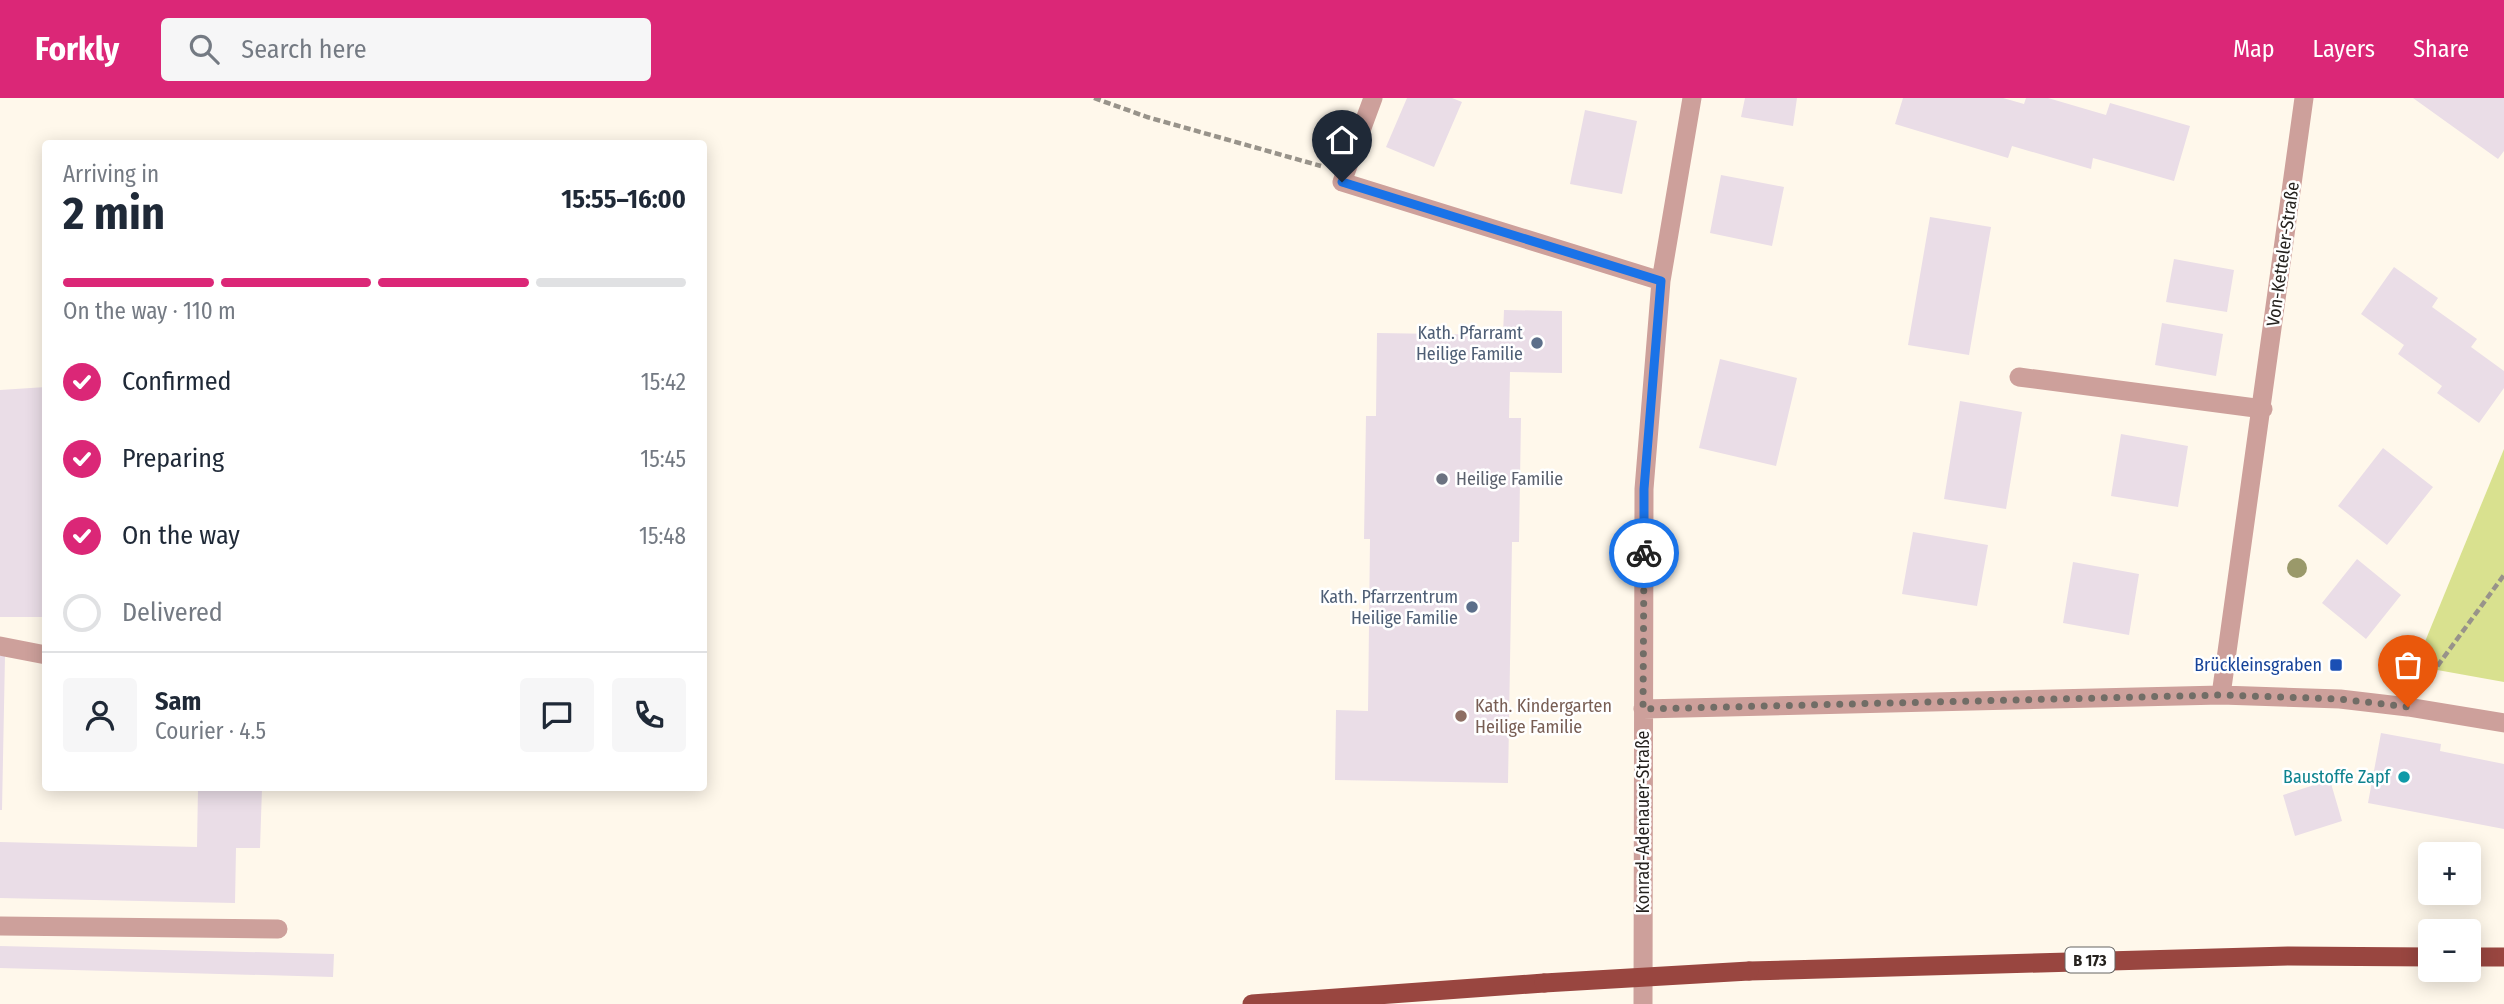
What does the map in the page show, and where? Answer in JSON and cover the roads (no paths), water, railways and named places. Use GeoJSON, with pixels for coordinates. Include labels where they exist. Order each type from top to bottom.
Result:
{"type":"FeatureCollection","features":[{"type":"Feature","properties":{"kind":"highway","name":"B 173"},"geometry":{"type":"LineString","coordinates":[[1252,1004],[1749,971],[2288,956],[2418,957]]}},
{"type":"Feature","properties":{"kind":"highway"},"geometry":{"type":"LineString","coordinates":[[2481,957],[2504,957]]}},
{"type":"Feature","properties":{"kind":"street"},"geometry":{"type":"LineString","coordinates":[[1373,98],[1342,182],[1661,281]]}},
{"type":"Feature","properties":{"kind":"street","name":"Konrad-Adenauer-Straße"},"geometry":{"type":"LineString","coordinates":[[1643,1004],[1644,489],[1661,281],[1692,98]]}},
{"type":"Feature","properties":{"kind":"street","name":"Von-Ketteler-Straße"},"geometry":{"type":"LineString","coordinates":[[2221,695],[2263,409],[2304,98]]}},
{"type":"Feature","properties":{"kind":"street"},"geometry":{"type":"LineString","coordinates":[[2020,377],[2263,409]]}},
{"type":"Feature","properties":{"kind":"street"},"geometry":{"type":"LineString","coordinates":[[0,646],[42,654]]}},
{"type":"Feature","properties":{"kind":"street"},"geometry":{"type":"LineString","coordinates":[[1643,709],[2221,695],[2340,699],[2504,723]]}},
{"type":"Feature","properties":{"kind":"street"},"geometry":{"type":"LineString","coordinates":[[0,926],[278,929]]}},
{"type":"Feature","properties":{"kind":"place","name":"Kath. Pfarramt Heilige Familie"},"geometry":{"type":"Point","coordinates":[1537,343]}},
{"type":"Feature","properties":{"kind":"place","name":"Heilige Familie"},"geometry":{"type":"Point","coordinates":[1442,479]}},
{"type":"Feature","properties":{"kind":"place","name":"Kath. Pfarrzentrum Heilige Familie"},"geometry":{"type":"Point","coordinates":[1472,607]}},
{"type":"Feature","properties":{"kind":"place","name":"Brückleinsgraben"},"geometry":{"type":"Point","coordinates":[2336,665]}},
{"type":"Feature","properties":{"kind":"place","name":"Kath. Kindergarten Heilige Familie"},"geometry":{"type":"Point","coordinates":[1461,716]}},
{"type":"Feature","properties":{"kind":"place","name":"Baustoffe Zapf"},"geometry":{"type":"Point","coordinates":[2404,777]}}]}
